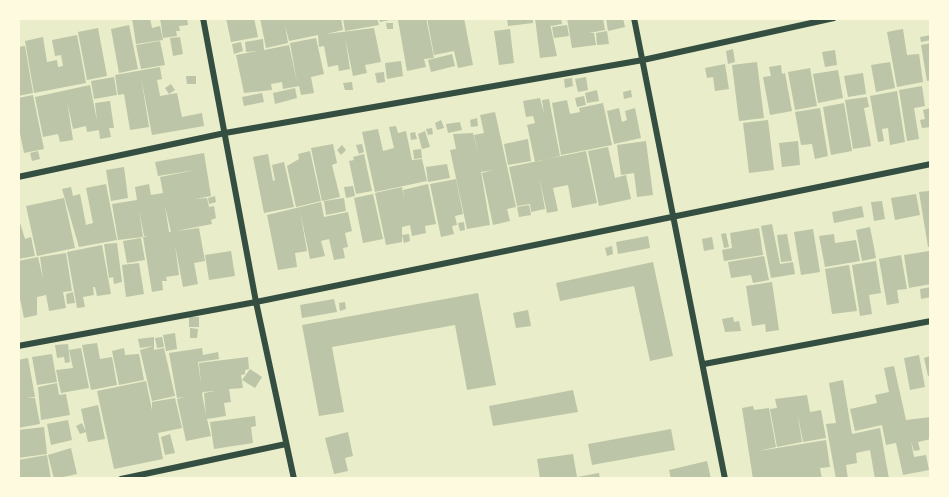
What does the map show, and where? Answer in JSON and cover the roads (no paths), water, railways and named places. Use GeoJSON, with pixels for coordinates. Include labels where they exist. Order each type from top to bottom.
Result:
{"type":"FeatureCollection","features":[{"type":"Feature","properties":{"kind":"street"},"geometry":{"type":"LineString","coordinates":[[203,18],[256,302],[294,479]]}},
{"type":"Feature","properties":{"kind":"street"},"geometry":{"type":"LineString","coordinates":[[634,18],[725,479]]}},
{"type":"Feature","properties":{"kind":"street"},"geometry":{"type":"LineString","coordinates":[[18,177],[225,133],[643,60],[834,18]]}},
{"type":"Feature","properties":{"kind":"street"},"geometry":{"type":"LineString","coordinates":[[18,346],[256,302],[674,219],[931,164]]}},
{"type":"Feature","properties":{"kind":"street"},"geometry":{"type":"LineString","coordinates":[[704,364],[931,321]]}},
{"type":"Feature","properties":{"kind":"street"},"geometry":{"type":"LineString","coordinates":[[121,479],[286,444]]}}]}
